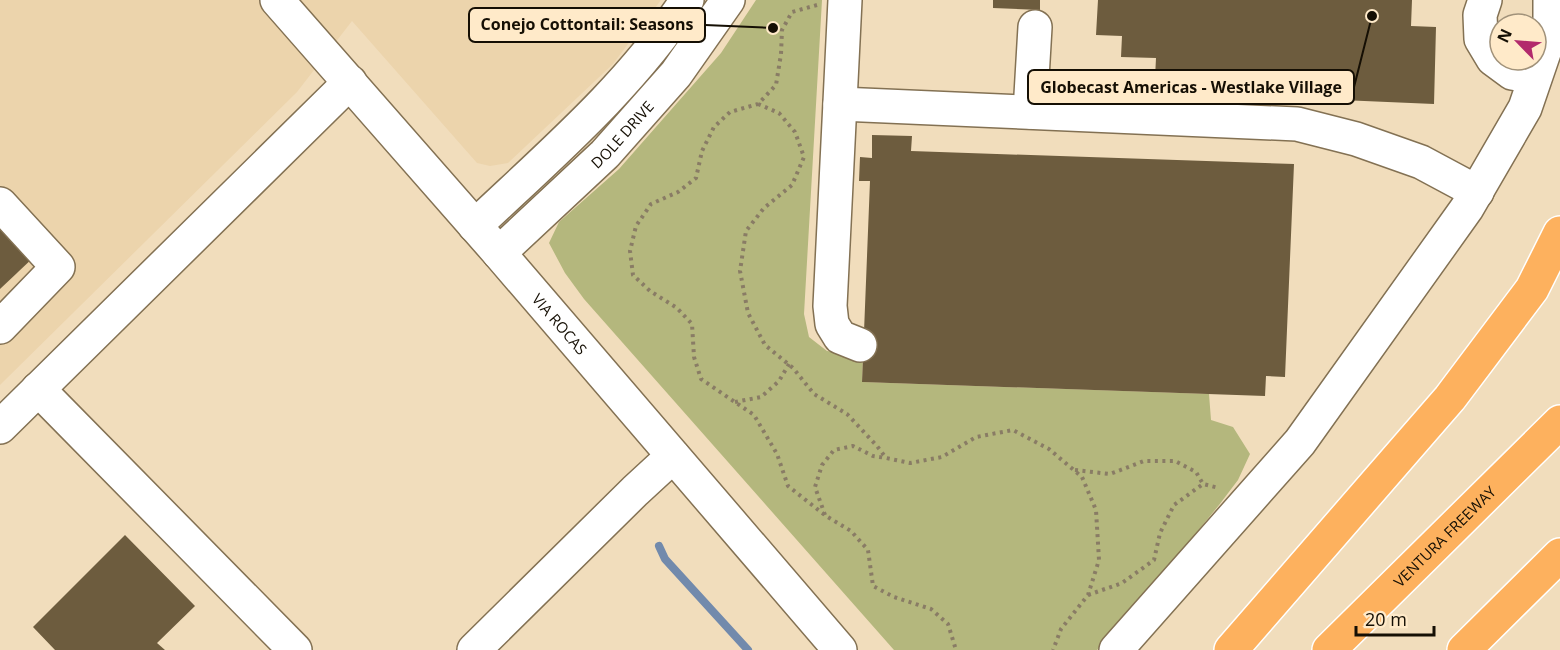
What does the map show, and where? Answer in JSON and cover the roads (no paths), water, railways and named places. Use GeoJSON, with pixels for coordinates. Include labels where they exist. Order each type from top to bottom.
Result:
{"type":"FeatureCollection","features":[{"type":"Feature","properties":{"kind":"highway"},"geometry":{"type":"LineString","coordinates":[[1231,650],[1450,398],[1532,289],[1560,234]]}},
{"type":"Feature","properties":{"kind":"highway","name":"VENTURA FREEWAY"},"geometry":{"type":"LineString","coordinates":[[1329,650],[1560,422]]}},
{"type":"Feature","properties":{"kind":"highway"},"geometry":{"type":"LineString","coordinates":[[1464,650],[1560,555]]}},
{"type":"Feature","properties":{"kind":"street","name":"VIA ROCAS"},"geometry":{"type":"LineString","coordinates":[[277,0],[499,253],[840,650]]}},
{"type":"Feature","properties":{"kind":"street"},"geometry":{"type":"LineString","coordinates":[[475,226],[596,112],[668,29],[687,0]]}},
{"type":"Feature","properties":{"kind":"street","name":"DOLE DRIVE"},"geometry":{"type":"LineString","coordinates":[[499,253],[605,154],[676,74],[728,0]]}},
{"type":"Feature","properties":{"kind":"street"},"geometry":{"type":"LineString","coordinates":[[1485,0],[1480,15],[1481,39],[1493,59],[1512,73],[1535,77]]}},
{"type":"Feature","properties":{"kind":"street"},"geometry":{"type":"LineString","coordinates":[[1116,650],[1300,442],[1461,218],[1525,108],[1550,35],[1550,0]]}},
{"type":"Feature","properties":{"kind":"street"},"geometry":{"type":"LineString","coordinates":[[844,3],[830,306],[832,324],[840,337],[860,345]]}},
{"type":"Feature","properties":{"kind":"street"},"geometry":{"type":"LineString","coordinates":[[1030,112],[1035,27]]}},
{"type":"Feature","properties":{"kind":"street"},"geometry":{"type":"LineString","coordinates":[[0,427],[350,82]]}},
{"type":"Feature","properties":{"kind":"street"},"geometry":{"type":"LineString","coordinates":[[840,104],[1297,124],[1356,139],[1421,162],[1477,192]]}},
{"type":"Feature","properties":{"kind":"street"},"geometry":{"type":"LineString","coordinates":[[0,204],[58,267],[0,327]]}},
{"type":"Feature","properties":{"kind":"street"},"geometry":{"type":"LineString","coordinates":[[38,389],[295,650]]}},
{"type":"Feature","properties":{"kind":"street"},"geometry":{"type":"LineString","coordinates":[[474,650],[673,456]]}},
{"type":"Feature","properties":{"kind":"waterway"},"geometry":{"type":"LineString","coordinates":[[659,546],[665,559],[748,650]]}},
{"type":"Feature","properties":{"kind":"place","name":"Globecast Americas - Westlake Village"},"geometry":{"type":"Point","coordinates":[1372,16]}},
{"type":"Feature","properties":{"kind":"place","name":"Conejo Cottontail: Seasons"},"geometry":{"type":"Point","coordinates":[773,28]}}]}
